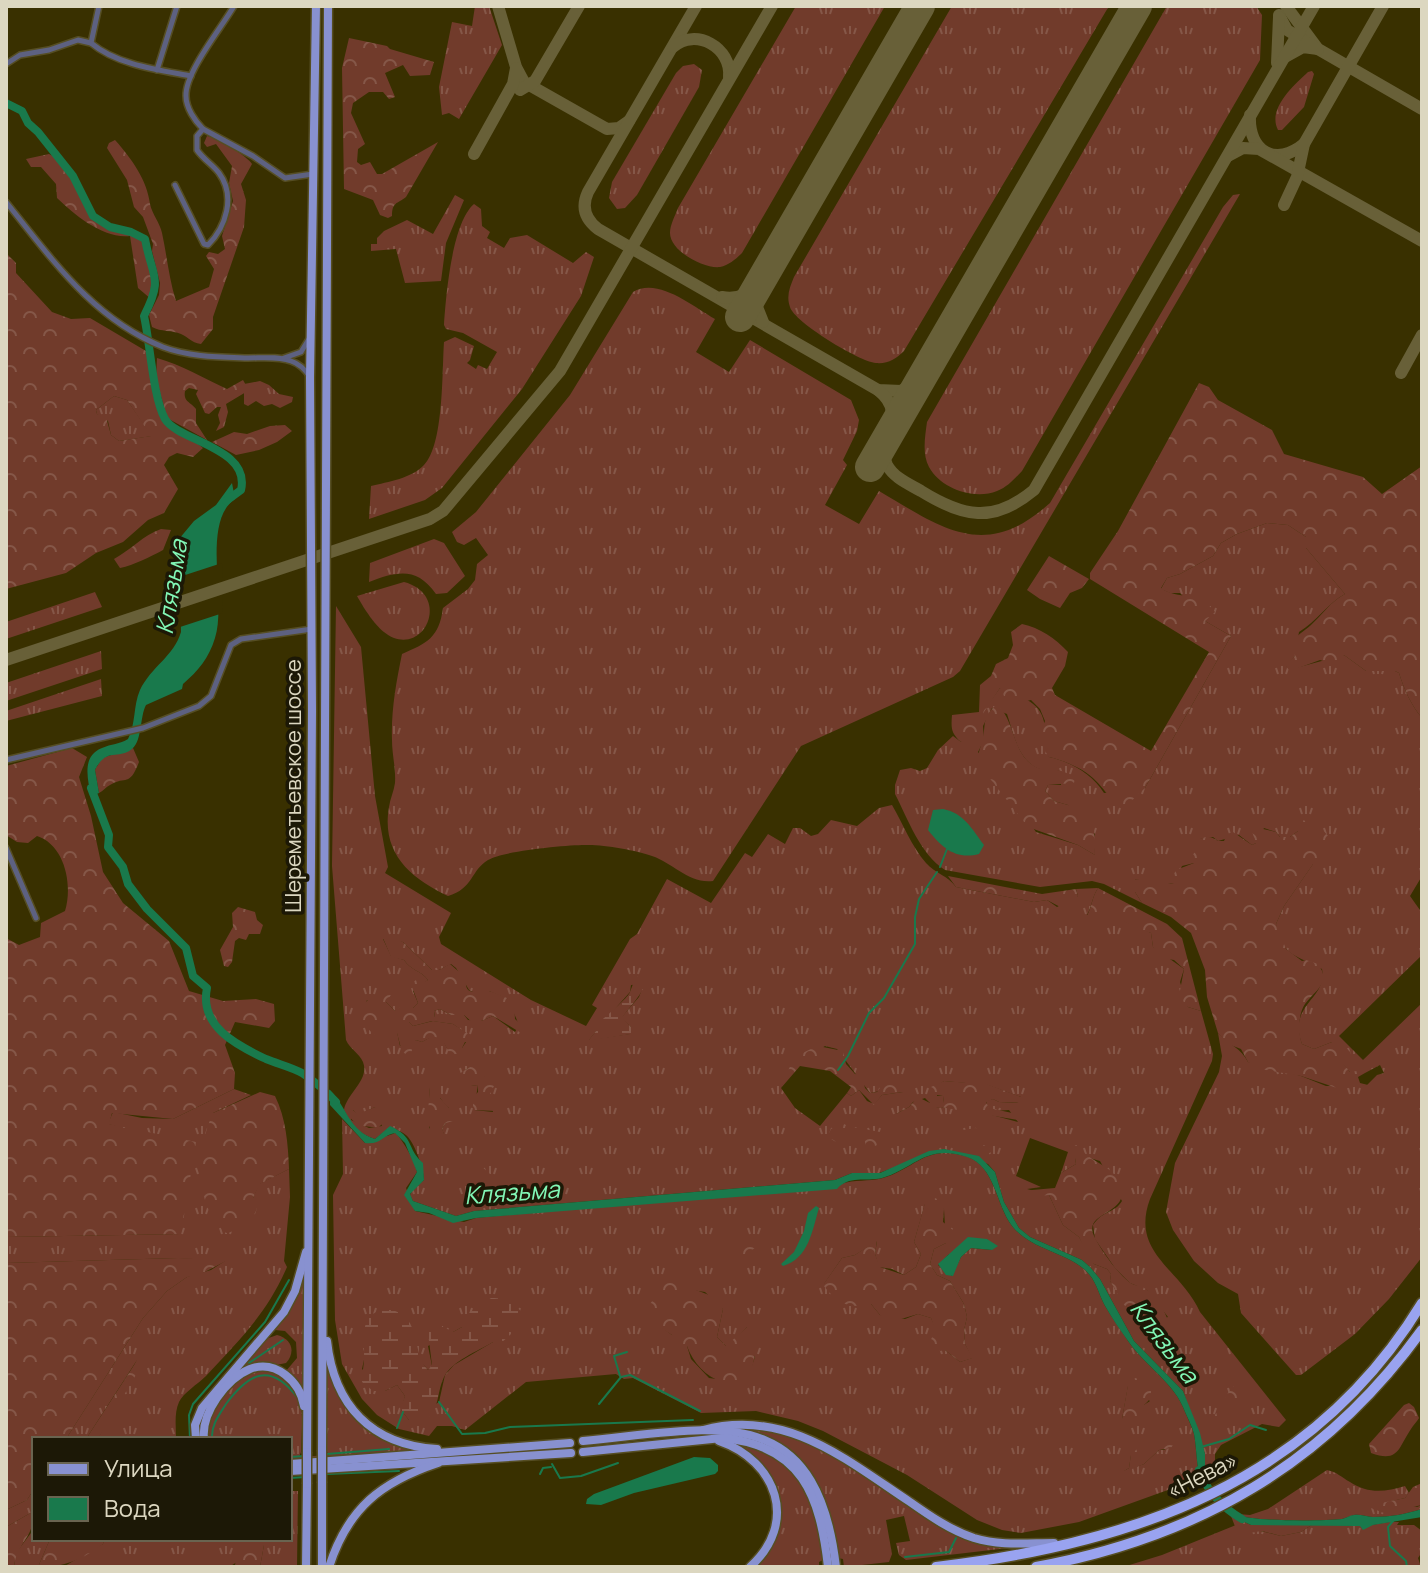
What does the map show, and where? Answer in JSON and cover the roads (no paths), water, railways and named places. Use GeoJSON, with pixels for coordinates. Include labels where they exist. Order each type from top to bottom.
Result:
{"type":"FeatureCollection","features":[{"type":"Feature","properties":{"kind":"highway","name":"«Нева»"},"geometry":{"type":"LineString","coordinates":[[936,1567],[1078,1543],[1150,1522],[1203,1500],[1297,1441],[1339,1404],[1370,1372],[1422,1303]]}},
{"type":"Feature","properties":{"kind":"highway","name":"«Нева»"},"geometry":{"type":"LineString","coordinates":[[1036,1567],[1139,1541],[1215,1510],[1248,1492],[1294,1462],[1346,1419],[1383,1381],[1422,1330]]}},
{"type":"Feature","properties":{"kind":"main road","name":"Шереметьевское шоссе"},"geometry":{"type":"LineString","coordinates":[[306,1567],[312,711],[310,378],[316,6]]}},
{"type":"Feature","properties":{"kind":"main road","name":"Шереметьевское шоссе"},"geometry":{"type":"LineString","coordinates":[[322,1567],[328,7]]}},
{"type":"Feature","properties":{"kind":"main road"},"geometry":{"type":"LineString","coordinates":[[196,1437],[195,1425],[202,1408],[258,1344],[290,1301],[309,1238]]}},
{"type":"Feature","properties":{"kind":"main road"},"geometry":{"type":"LineString","coordinates":[[323,1309],[333,1374],[356,1414],[377,1431],[399,1442],[458,1450]]}},
{"type":"Feature","properties":{"kind":"main road"},"geometry":{"type":"LineString","coordinates":[[204,1437],[205,1421],[216,1400],[233,1381],[255,1368],[273,1369],[291,1380],[302,1398],[307,1424]]}},
{"type":"Feature","properties":{"kind":"main road"},"geometry":{"type":"LineString","coordinates":[[583,1452],[705,1434],[722,1425],[756,1424],[805,1437],[839,1455],[939,1522],[977,1539],[1018,1544],[1078,1543]]}},
{"type":"Feature","properties":{"kind":"main road"},"geometry":{"type":"LineString","coordinates":[[705,1434],[752,1458],[768,1477],[774,1490],[774,1529],[763,1553],[750,1567]]}},
{"type":"Feature","properties":{"kind":"main road"},"geometry":{"type":"LineString","coordinates":[[583,1441],[705,1434],[752,1443],[782,1458],[807,1486],[818,1506],[832,1563]]}},
{"type":"Feature","properties":{"kind":"main road"},"geometry":{"type":"LineString","coordinates":[[292,1464],[570,1443]]}},
{"type":"Feature","properties":{"kind":"main road"},"geometry":{"type":"LineString","coordinates":[[292,1471],[571,1453]]}},
{"type":"Feature","properties":{"kind":"main road"},"geometry":{"type":"LineString","coordinates":[[329,1567],[344,1531],[367,1501],[407,1474],[451,1459]]}},
{"type":"Feature","properties":{"kind":"street"},"geometry":{"type":"LineString","coordinates":[[91,43],[99,6]]}},
{"type":"Feature","properties":{"kind":"street"},"geometry":{"type":"LineString","coordinates":[[157,70],[177,6]]}},
{"type":"Feature","properties":{"kind":"street"},"geometry":{"type":"LineString","coordinates":[[234,6],[191,76],[187,102],[203,129],[253,156],[285,178],[314,174]]}},
{"type":"Feature","properties":{"kind":"street"},"geometry":{"type":"LineString","coordinates":[[6,64],[20,55],[49,50],[78,40],[91,43],[100,51],[157,70],[191,76]]}},
{"type":"Feature","properties":{"kind":"street"},"geometry":{"type":"LineString","coordinates":[[175,185],[204,244],[208,245],[222,223],[229,199],[219,172],[197,150],[197,136],[203,129]]}},
{"type":"Feature","properties":{"kind":"street"},"geometry":{"type":"LineString","coordinates":[[6,202],[77,289],[112,320],[165,347],[203,355],[283,359],[301,366],[310,378]]}},
{"type":"Feature","properties":{"kind":"street"},"geometry":{"type":"LineString","coordinates":[[283,359],[301,352],[311,336]]}},
{"type":"Feature","properties":{"kind":"street"},"geometry":{"type":"LineString","coordinates":[[6,760],[143,728],[199,706],[211,696],[231,645],[241,639],[312,629]]}},
{"type":"Feature","properties":{"kind":"street"},"geometry":{"type":"LineString","coordinates":[[312,711],[315,716],[321,717],[325,710]]}},
{"type":"Feature","properties":{"kind":"street"},"geometry":{"type":"LineString","coordinates":[[6,848],[36,918]]}},
{"type":"Feature","properties":{"kind":"water"},"geometry":{"type":"Polygon","coordinates":[[[232,483],[235,499],[225,510],[219,525],[218,622],[210,652],[182,689],[146,705],[136,744],[128,752],[104,758],[95,770],[99,793],[91,796],[88,762],[95,752],[128,739],[140,690],[173,648],[181,632],[179,539],[194,521],[216,505],[232,483]]]}},
{"type":"Feature","properties":{"kind":"water"},"geometry":{"type":"Polygon","coordinates":[[[943,809],[957,814],[971,828],[984,845],[979,854],[956,854],[928,830],[933,810],[943,809]]]}},
{"type":"Feature","properties":{"kind":"water"},"geometry":{"type":"Polygon","coordinates":[[[330,1090],[354,1124],[366,1135],[375,1139],[390,1126],[403,1134],[423,1163],[424,1180],[410,1194],[413,1201],[456,1216],[474,1211],[835,1180],[852,1173],[880,1173],[929,1151],[944,1149],[979,1156],[995,1172],[1004,1202],[1019,1228],[1030,1237],[1082,1260],[1090,1267],[1100,1279],[1134,1341],[1183,1391],[1200,1433],[1205,1454],[1205,1480],[1201,1482],[1194,1434],[1180,1402],[1125,1337],[1091,1277],[1075,1263],[1019,1234],[1007,1217],[984,1169],[967,1157],[941,1153],[931,1155],[882,1178],[852,1180],[837,1189],[476,1218],[453,1223],[415,1211],[404,1195],[417,1172],[405,1143],[395,1133],[375,1143],[365,1143],[330,1105],[330,1090]]]}},
{"type":"Feature","properties":{"kind":"water"},"geometry":{"type":"Polygon","coordinates":[[[816,1206],[819,1208],[804,1250],[799,1257],[783,1266],[781,1264],[794,1252],[804,1231],[808,1213],[816,1206]]]}},
{"type":"Feature","properties":{"kind":"water"},"geometry":{"type":"Polygon","coordinates":[[[968,1237],[987,1239],[998,1246],[992,1250],[971,1248],[961,1257],[953,1276],[946,1275],[938,1264],[968,1237]]]}},
{"type":"Feature","properties":{"kind":"water"},"geometry":{"type":"Polygon","coordinates":[[[694,1457],[710,1458],[718,1465],[718,1471],[601,1505],[586,1504],[594,1494],[694,1457]]]}},
{"type":"Feature","properties":{"kind":"water"},"geometry":{"type":"Polygon","coordinates":[[[1422,1509],[1422,1517],[1373,1525],[1363,1530],[1360,1526],[1251,1525],[1231,1516],[1320,1520],[1342,1519],[1351,1515],[1392,1516],[1422,1509]]]}},
{"type":"Feature","properties":{"kind":"waterway","name":"Клязьма"},"geometry":{"type":"LineString","coordinates":[[6,103],[22,111],[28,123],[73,176],[93,216],[110,227],[145,239],[155,285],[144,316],[161,410],[172,427],[212,447],[235,464],[241,476],[241,490],[226,501]]}},
{"type":"Feature","properties":{"kind":"waterway","name":"Клязьма"},"geometry":{"type":"LineString","coordinates":[[91,788],[109,835],[108,847],[123,867],[128,884],[147,909],[186,948],[193,976],[207,988],[206,1001],[214,1023],[243,1047],[302,1073],[336,1102]]}},
{"type":"Feature","properties":{"kind":"waterway"},"geometry":{"type":"LineString","coordinates":[[940,867],[947,849]]}},
{"type":"Feature","properties":{"kind":"waterway"},"geometry":{"type":"LineString","coordinates":[[838,1070],[869,1013],[884,998],[915,944],[919,899],[937,872]]}},
{"type":"Feature","properties":{"kind":"waterway"},"geometry":{"type":"LineString","coordinates":[[190,1437],[189,1415],[193,1404],[265,1322],[289,1280]]}},
{"type":"Feature","properties":{"kind":"waterway"},"geometry":{"type":"LineString","coordinates":[[249,1363],[283,1340]]}},
{"type":"Feature","properties":{"kind":"waterway"},"geometry":{"type":"LineString","coordinates":[[620,1376],[614,1356],[627,1352]]}},
{"type":"Feature","properties":{"kind":"waterway"},"geometry":{"type":"LineString","coordinates":[[599,1404],[621,1377],[630,1375],[700,1411]]}},
{"type":"Feature","properties":{"kind":"waterway"},"geometry":{"type":"LineString","coordinates":[[212,1437],[214,1425],[226,1404],[251,1379],[260,1376],[278,1379],[297,1397]]}},
{"type":"Feature","properties":{"kind":"waterway"},"geometry":{"type":"LineString","coordinates":[[439,1402],[462,1434],[510,1427],[693,1420]]}},
{"type":"Feature","properties":{"kind":"waterway"},"geometry":{"type":"LineString","coordinates":[[397,1428],[403,1412]]}},
{"type":"Feature","properties":{"kind":"waterway"},"geometry":{"type":"LineString","coordinates":[[1201,1447],[1229,1439],[1250,1425],[1266,1430]]}},
{"type":"Feature","properties":{"kind":"waterway"},"geometry":{"type":"LineString","coordinates":[[327,1454],[389,1449]]}},
{"type":"Feature","properties":{"kind":"waterway"},"geometry":{"type":"LineString","coordinates":[[292,1457],[305,1456]]}},
{"type":"Feature","properties":{"kind":"waterway"},"geometry":{"type":"LineString","coordinates":[[552,1464],[560,1478],[581,1476],[618,1463]]}},
{"type":"Feature","properties":{"kind":"waterway"},"geometry":{"type":"LineString","coordinates":[[540,1474],[543,1468],[551,1467]]}},
{"type":"Feature","properties":{"kind":"waterway","name":"Клязьма"},"geometry":{"type":"LineString","coordinates":[[1199,1470],[1216,1498],[1242,1519]]}},
{"type":"Feature","properties":{"kind":"waterway"},"geometry":{"type":"LineString","coordinates":[[327,1474],[399,1471]]}},
{"type":"Feature","properties":{"kind":"waterway"},"geometry":{"type":"LineString","coordinates":[[292,1478],[305,1477]]}},
{"type":"Feature","properties":{"kind":"waterway"},"geometry":{"type":"LineString","coordinates":[[1393,1521],[1388,1527],[1390,1546],[1406,1561],[1407,1567]]}},
{"type":"Feature","properties":{"kind":"waterway"},"geometry":{"type":"LineString","coordinates":[[905,1557],[949,1552],[956,1538]]}}]}
